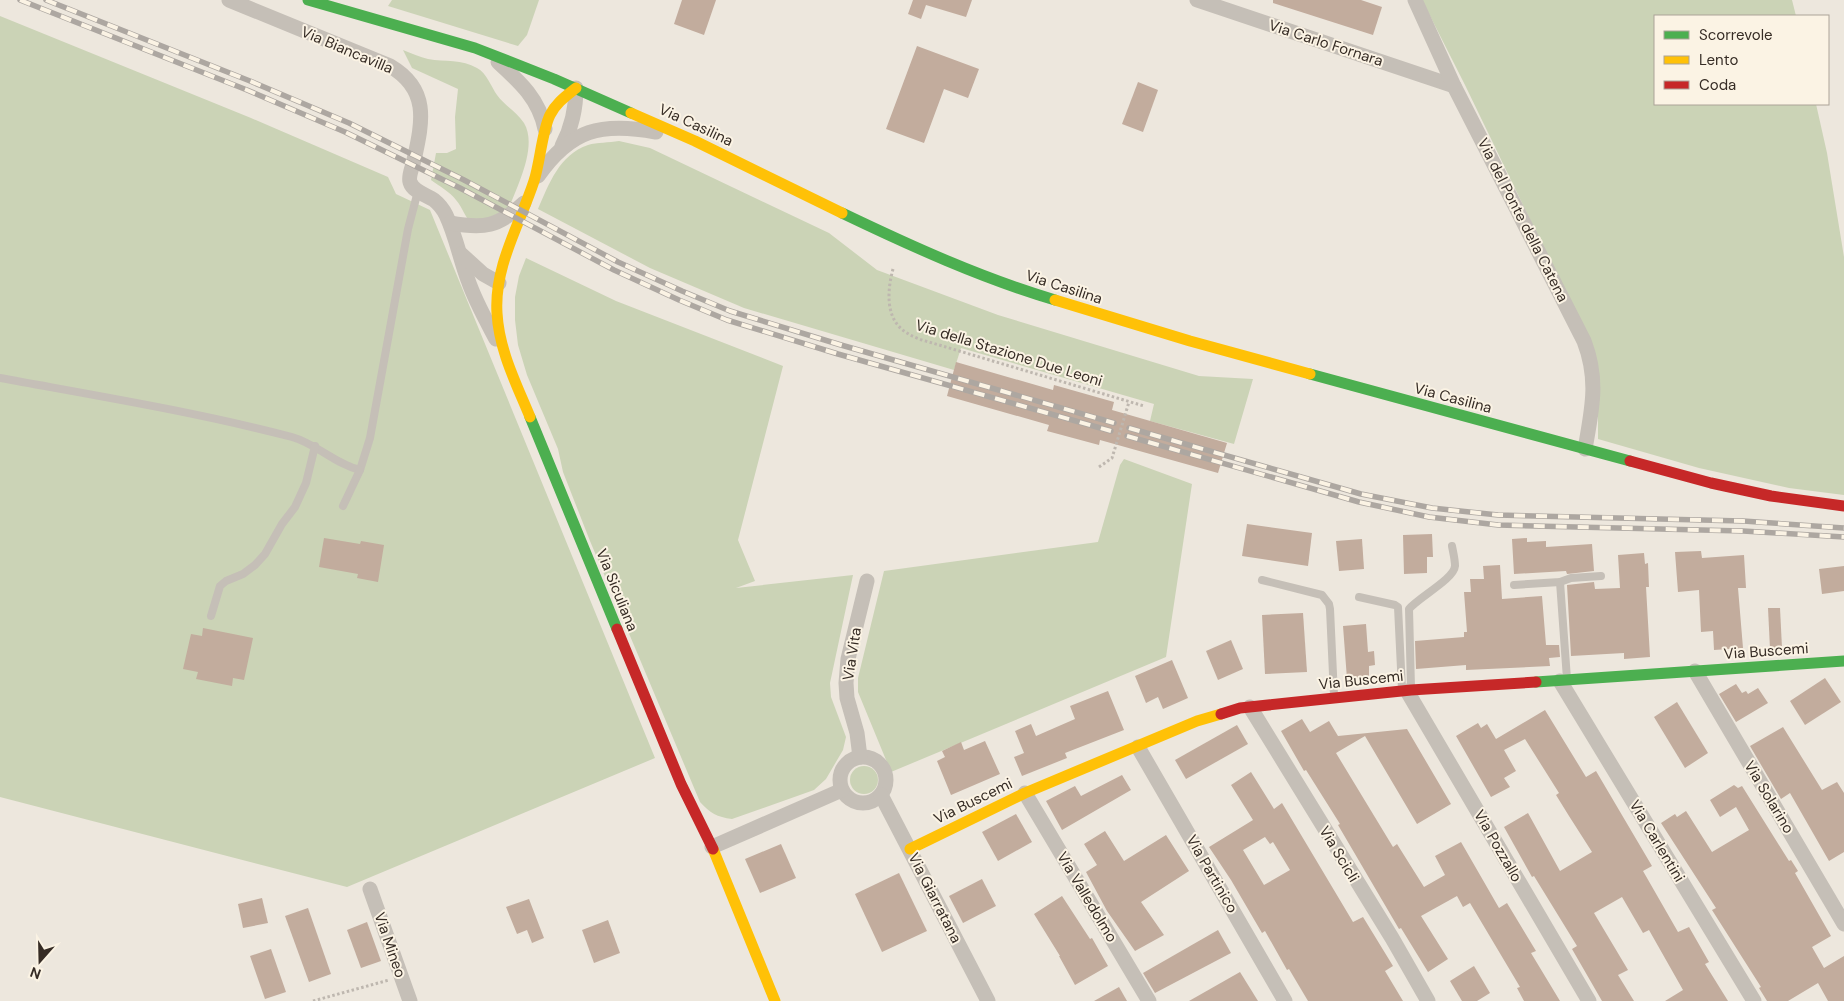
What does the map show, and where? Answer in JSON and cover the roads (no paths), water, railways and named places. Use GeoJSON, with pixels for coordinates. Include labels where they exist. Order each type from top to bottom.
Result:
{"type":"FeatureCollection","features":[{"type":"Feature","properties":{"kind":"street","name":"Via Biancavilla"},"geometry":{"type":"LineString","coordinates":[[229,0],[390,66],[409,81],[419,97],[421,109],[418,142],[410,180],[413,187],[418,191]]}},
{"type":"Feature","properties":{"kind":"street","name":"Via Casilina"},"geometry":{"type":"LineString","coordinates":[[308,0],[488,53],[576,88],[695,141],[888,235],[1032,294],[1190,341],[1732,488],[1778,497],[1844,506]]}},
{"type":"Feature","properties":{"kind":"street","name":"Via Carlo Fornara"},"geometry":{"type":"LineString","coordinates":[[1198,0],[1454,86]]}},
{"type":"Feature","properties":{"kind":"street","name":"Via del Ponte della Catena"},"geometry":{"type":"LineString","coordinates":[[1415,0],[1454,86],[1586,348],[1591,362],[1594,381],[1593,404],[1585,449]]}},
{"type":"Feature","properties":{"kind":"street"},"geometry":{"type":"LineString","coordinates":[[488,53],[532,96],[541,113],[545,129]]}},
{"type":"Feature","properties":{"kind":"street"},"geometry":{"type":"LineString","coordinates":[[534,181],[561,147],[571,128],[576,108],[576,88]]}},
{"type":"Feature","properties":{"kind":"street","name":"Via Siculiana"},"geometry":{"type":"LineString","coordinates":[[576,88],[563,96],[553,108],[545,129],[534,181],[510,241],[499,283],[497,313],[502,349],[681,784],[712,847],[775,1001]]}},
{"type":"Feature","properties":{"kind":"street"},"geometry":{"type":"LineString","coordinates":[[561,147],[584,134],[615,128],[647,130],[695,141]]}},
{"type":"Feature","properties":{"kind":"street"},"geometry":{"type":"LineString","coordinates":[[418,191],[439,205],[450,223],[475,298],[502,349]]}},
{"type":"Feature","properties":{"kind":"street"},"geometry":{"type":"LineString","coordinates":[[450,223],[476,227],[495,224],[510,216],[525,202]]}},
{"type":"Feature","properties":{"kind":"street"},"geometry":{"type":"LineString","coordinates":[[460,253],[483,274],[499,283]]}},
{"type":"Feature","properties":{"kind":"street","name":"Via Vita"},"geometry":{"type":"LineString","coordinates":[[860,757],[858,738],[847,698],[846,683],[850,650],[867,581]]}},
{"type":"Feature","properties":{"kind":"street","name":"Via Buscemi"},"geometry":{"type":"LineString","coordinates":[[910,849],[1025,793],[1207,717],[1250,707],[1407,691],[1844,660]]}},
{"type":"Feature","properties":{"kind":"street","name":"Via Solarino"},"geometry":{"type":"LineString","coordinates":[[1695,671],[1844,924]]}},
{"type":"Feature","properties":{"kind":"street","name":"Via Carlentini"},"geometry":{"type":"LineString","coordinates":[[1564,681],[1754,1001]]}},
{"type":"Feature","properties":{"kind":"street","name":"Via Pozzallo"},"geometry":{"type":"LineString","coordinates":[[1407,691],[1589,1001]]}},
{"type":"Feature","properties":{"kind":"street","name":"Via Scicli"},"geometry":{"type":"LineString","coordinates":[[1250,707],[1428,1001]]}},
{"type":"Feature","properties":{"kind":"street","name":"Via Partinico"},"geometry":{"type":"LineString","coordinates":[[1138,747],[1285,1001]]}},
{"type":"Feature","properties":{"kind":"street"},"geometry":{"type":"LineString","coordinates":[[860,757],[871,758],[877,761],[885,771],[886,784],[881,795],[869,802],[859,803],[851,800],[842,790],[840,781],[842,770],[847,763],[860,757]]}},
{"type":"Feature","properties":{"kind":"street"},"geometry":{"type":"LineString","coordinates":[[712,847],[842,790]]}},
{"type":"Feature","properties":{"kind":"street","name":"Via Valledolmo"},"geometry":{"type":"LineString","coordinates":[[1025,793],[1149,1001]]}},
{"type":"Feature","properties":{"kind":"street","name":"Via Giarratana"},"geometry":{"type":"LineString","coordinates":[[881,795],[988,1001]]}},
{"type":"Feature","properties":{"kind":"street","name":"Via Mineo"},"geometry":{"type":"LineString","coordinates":[[370,889],[410,1001]]}},
{"type":"Feature","properties":{"kind":"lane"},"geometry":{"type":"LineString","coordinates":[[343,506],[360,470],[370,438],[408,229],[418,191]]}},
{"type":"Feature","properties":{"kind":"lane"},"geometry":{"type":"LineString","coordinates":[[0,378],[204,417],[293,438],[314,446],[350,468],[360,470]]}},
{"type":"Feature","properties":{"kind":"lane"},"geometry":{"type":"LineString","coordinates":[[211,616],[220,586],[248,570],[260,559],[299,501],[310,471],[314,446]]}},
{"type":"Feature","properties":{"kind":"lane"},"geometry":{"type":"LineString","coordinates":[[1407,691],[1409,609],[1416,601],[1450,576],[1455,567],[1452,546]]}},
{"type":"Feature","properties":{"kind":"lane"},"geometry":{"type":"LineString","coordinates":[[1514,585],[1560,582],[1571,578],[1601,576]]}},
{"type":"Feature","properties":{"kind":"lane"},"geometry":{"type":"LineString","coordinates":[[1262,580],[1322,595],[1326,599],[1330,609],[1334,698]]}},
{"type":"Feature","properties":{"kind":"lane"},"geometry":{"type":"LineString","coordinates":[[1560,582],[1564,681]]}},
{"type":"Feature","properties":{"kind":"lane"},"geometry":{"type":"LineString","coordinates":[[1359,598],[1398,607],[1407,691]]}},
{"type":"Feature","properties":{"kind":"railway"},"geometry":{"type":"LineString","coordinates":[[20,0],[247,90],[345,132],[460,188],[614,270],[727,320],[838,354],[1111,431]]}},
{"type":"Feature","properties":{"kind":"railway"},"geometry":{"type":"LineString","coordinates":[[46,0],[250,81],[349,123],[464,180],[618,262],[730,311],[841,345],[1114,423]]}},
{"type":"Feature","properties":{"kind":"railway"},"geometry":{"type":"LineString","coordinates":[[1129,428],[1361,494],[1432,508],[1498,515],[1743,521],[1844,528]]}},
{"type":"Feature","properties":{"kind":"railway"},"geometry":{"type":"LineString","coordinates":[[1127,436],[1359,502],[1429,517],[1498,525],[1743,531],[1844,537]]}}]}
